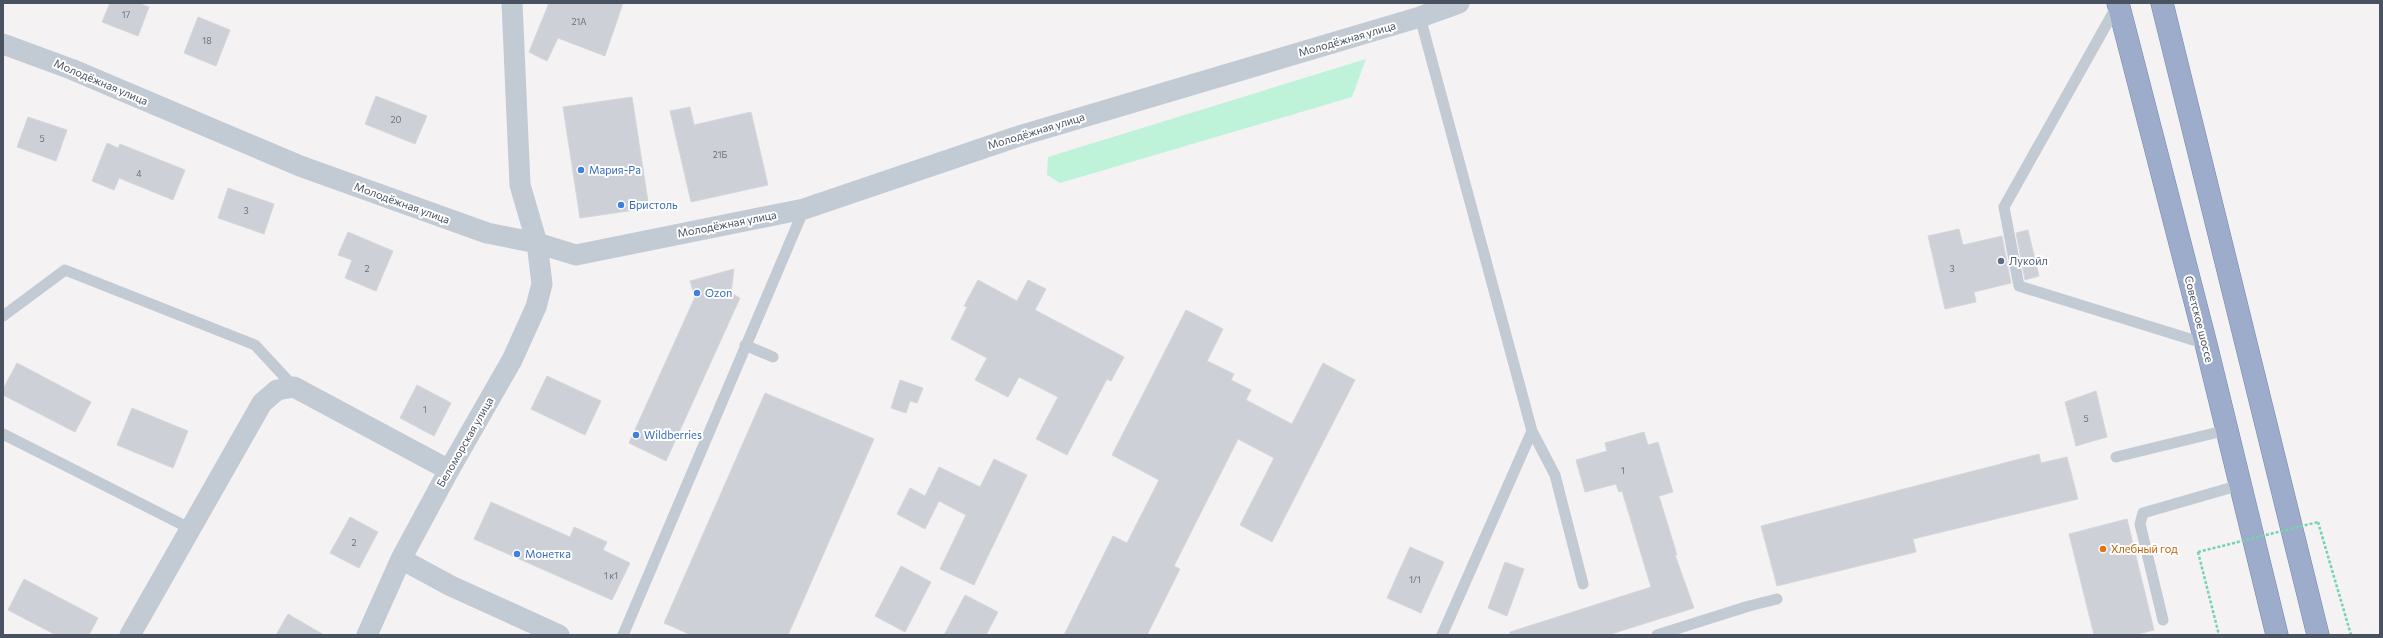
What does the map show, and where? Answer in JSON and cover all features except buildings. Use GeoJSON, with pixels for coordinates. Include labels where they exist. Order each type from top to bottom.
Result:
{"type":"FeatureCollection","features":[{"type":"Feature","properties":{"kind":"highway","name":"Советское шоссе"},"geometry":{"type":"LineString","coordinates":[[2118,3],[2206,344],[2277,635]]}},
{"type":"Feature","properties":{"kind":"highway"},"geometry":{"type":"LineString","coordinates":[[2162,3],[2318,635]]}},
{"type":"Feature","properties":{"kind":"street","name":"Беломорская улица"},"geometry":{"type":"LineString","coordinates":[[367,635],[402,559],[448,470],[512,360],[536,307],[542,284],[536,243],[520,185],[512,3]]}},
{"type":"Feature","properties":{"kind":"street","name":"Молодёжная улица"},"geometry":{"type":"LineString","coordinates":[[3,44],[70,69],[300,166],[487,234],[536,243],[576,255],[804,209],[1016,137],[1420,17],[1459,3]]}},
{"type":"Feature","properties":{"kind":"street"},"geometry":{"type":"LineString","coordinates":[[130,635],[262,403],[277,390],[294,387],[448,470]]}},
{"type":"Feature","properties":{"kind":"street"},"geometry":{"type":"LineString","coordinates":[[402,559],[451,586],[559,635]]}},
{"type":"Feature","properties":{"kind":"lane"},"geometry":{"type":"LineString","coordinates":[[2118,3],[2004,207],[2019,286],[2206,344]]}},
{"type":"Feature","properties":{"kind":"lane"},"geometry":{"type":"LineString","coordinates":[[1420,17],[1532,431],[1555,475],[1583,584]]}},
{"type":"Feature","properties":{"kind":"lane"},"geometry":{"type":"LineString","coordinates":[[623,635],[804,209]]}},
{"type":"Feature","properties":{"kind":"lane"},"geometry":{"type":"LineString","coordinates":[[3,316],[65,270],[255,345],[294,387]]}},
{"type":"Feature","properties":{"kind":"lane"},"geometry":{"type":"LineString","coordinates":[[745,345],[773,357]]}},
{"type":"Feature","properties":{"kind":"lane"},"geometry":{"type":"LineString","coordinates":[[2116,457],[2227,430]]}},
{"type":"Feature","properties":{"kind":"lane"},"geometry":{"type":"LineString","coordinates":[[1442,635],[1532,431]]}},
{"type":"Feature","properties":{"kind":"lane"},"geometry":{"type":"LineString","coordinates":[[3,434],[191,529]]}},
{"type":"Feature","properties":{"kind":"lane"},"geometry":{"type":"LineString","coordinates":[[2163,620],[2140,524],[2143,512],[2240,485]]}},
{"type":"Feature","properties":{"kind":"lane"},"geometry":{"type":"LineString","coordinates":[[1657,635],[1778,599]]}},
{"type":"Feature","properties":{"kind":"path"},"geometry":{"type":"LineString","coordinates":[[2219,635],[2198,552],[2318,522],[2351,635]]}},
{"type":"Feature","properties":{"kind":"green space"},"geometry":{"type":"Polygon","coordinates":[[[1366,59],[1352,97],[1060,183],[1047,175],[1048,157],[1366,59]]]}},
{"type":"Feature","properties":{"kind":"place","name":"Мария-Ра"},"geometry":{"type":"Point","coordinates":[581,170]}},
{"type":"Feature","properties":{"kind":"place","name":"Бристоль"},"geometry":{"type":"Point","coordinates":[621,205]}},
{"type":"Feature","properties":{"kind":"place","name":"Лукойл"},"geometry":{"type":"Point","coordinates":[2001,261]}},
{"type":"Feature","properties":{"kind":"place","name":"Ozon"},"geometry":{"type":"Point","coordinates":[697,293]}},
{"type":"Feature","properties":{"kind":"place","name":"Wildberries"},"geometry":{"type":"Point","coordinates":[636,435]}},
{"type":"Feature","properties":{"kind":"place","name":"Хлебный год"},"geometry":{"type":"Point","coordinates":[2103,549]}},
{"type":"Feature","properties":{"kind":"place","name":"Монетка"},"geometry":{"type":"Point","coordinates":[517,554]}}]}
